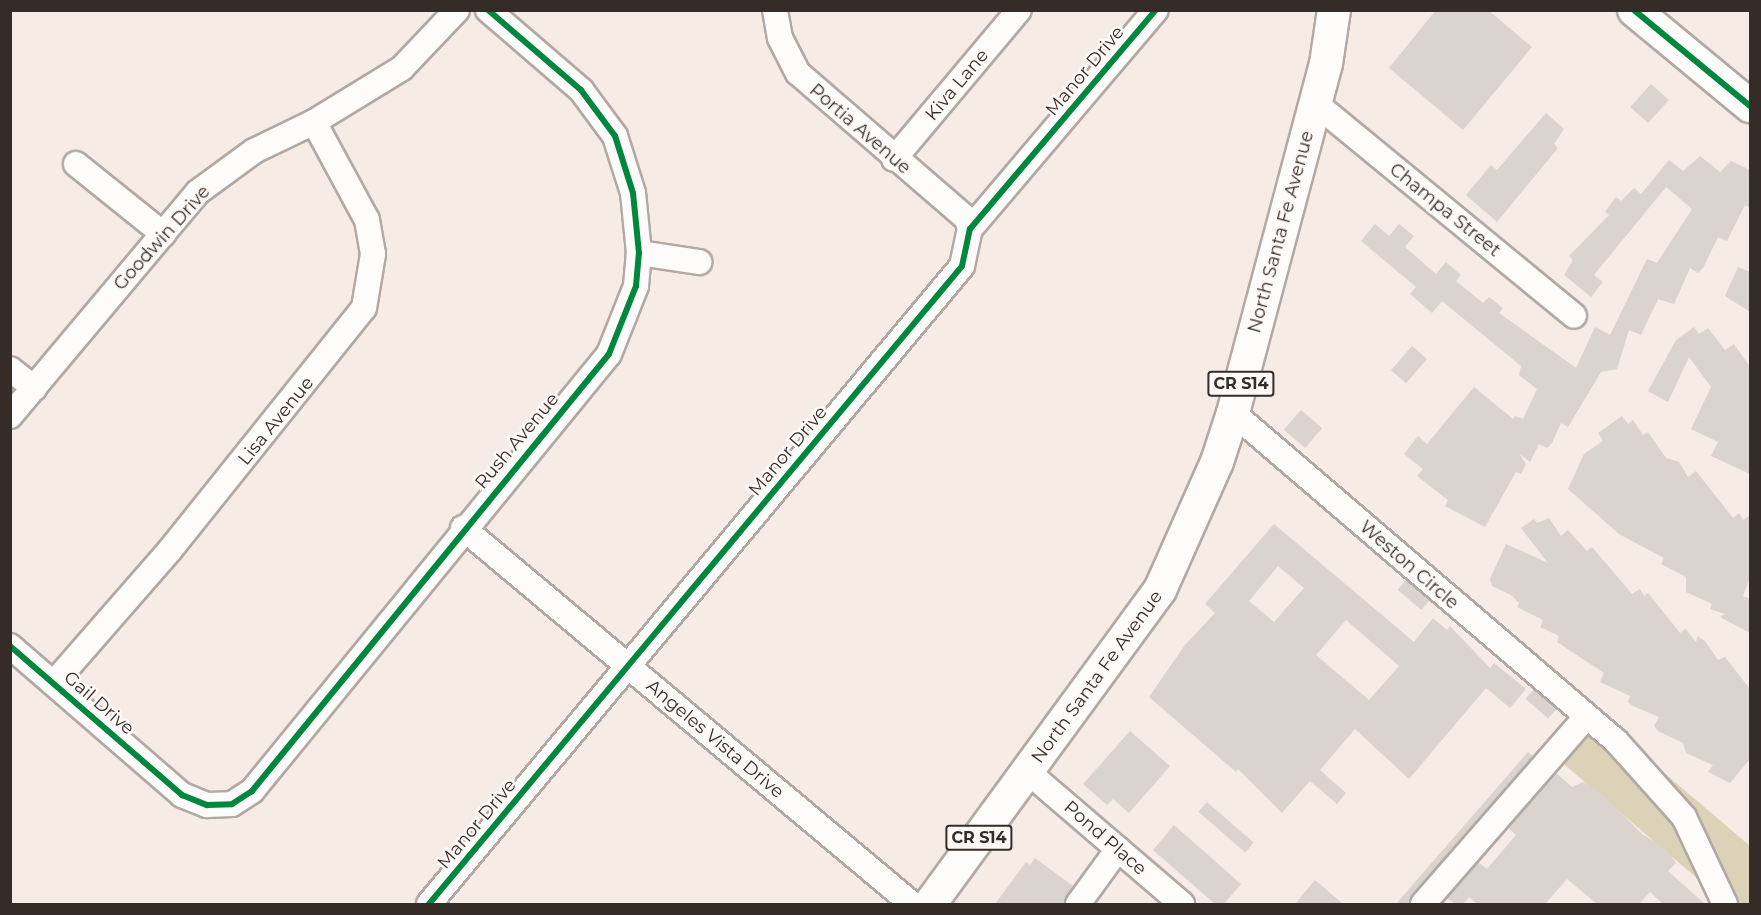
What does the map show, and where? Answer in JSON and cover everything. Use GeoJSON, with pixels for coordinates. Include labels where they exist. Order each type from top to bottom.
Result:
{"type":"FeatureCollection","features":[{"type":"Feature","properties":{"kind":"main road","name":"North Santa Fe Avenue"},"geometry":{"type":"LineString","coordinates":[[930,904],[1160,590],[1217,462],[1233,413],[1315,103],[1334,10]]}},
{"type":"Feature","properties":{"kind":"main road"},"geometry":{"type":"LineString","coordinates":[[1634,10],[1750,106]]}},
{"type":"Feature","properties":{"kind":"street","name":"Goodwin Drive"},"geometry":{"type":"LineString","coordinates":[[10,416],[198,192],[254,151],[314,122],[402,68],[457,10]]}},
{"type":"Feature","properties":{"kind":"street","name":"Rush Avenue"},"geometry":{"type":"LineString","coordinates":[[168,783],[207,805],[232,804],[252,791],[463,528],[609,354],[636,286],[639,253],[633,193],[615,136],[581,90],[488,10]]}},
{"type":"Feature","properties":{"kind":"street","name":"Portia Avenue"},"geometry":{"type":"LineString","coordinates":[[775,10],[780,38],[798,73],[894,159],[967,219],[970,229]]}},
{"type":"Feature","properties":{"kind":"street","name":"Kiva Lane"},"geometry":{"type":"LineString","coordinates":[[894,159],[1020,10]]}},
{"type":"Feature","properties":{"kind":"street","name":"Manor Drive"},"geometry":{"type":"LineString","coordinates":[[429,904],[962,266],[970,229],[1156,10]]}},
{"type":"Feature","properties":{"kind":"street","name":"Champa Street"},"geometry":{"type":"LineString","coordinates":[[1315,103],[1574,316]]}},
{"type":"Feature","properties":{"kind":"street","name":"Lisa Avenue"},"geometry":{"type":"LineString","coordinates":[[54,683],[170,550],[364,308],[374,254],[366,220],[314,122]]}},
{"type":"Feature","properties":{"kind":"street"},"geometry":{"type":"LineString","coordinates":[[76,164],[163,234]]}},
{"type":"Feature","properties":{"kind":"street"},"geometry":{"type":"LineString","coordinates":[[639,253],[699,262]]}},
{"type":"Feature","properties":{"kind":"street"},"geometry":{"type":"LineString","coordinates":[[10,369],[34,388]]}},
{"type":"Feature","properties":{"kind":"street","name":"Weston Circle"},"geometry":{"type":"LineString","coordinates":[[1233,413],[1616,741],[1684,817],[1725,904]]}},
{"type":"Feature","properties":{"kind":"street","name":"Angeles Vista Drive"},"geometry":{"type":"LineString","coordinates":[[463,528],[912,904]]}},
{"type":"Feature","properties":{"kind":"street","name":"Gail Drive"},"geometry":{"type":"LineString","coordinates":[[10,646],[168,783]]}},
{"type":"Feature","properties":{"kind":"street"},"geometry":{"type":"LineString","coordinates":[[1423,904],[1586,717]]}},
{"type":"Feature","properties":{"kind":"street","name":"Pond Place"},"geometry":{"type":"LineString","coordinates":[[1028,772],[1182,904]]}},
{"type":"Feature","properties":{"kind":"street"},"geometry":{"type":"LineString","coordinates":[[1078,904],[1118,849]]}},
{"type":"Feature","properties":{"kind":"shaded area"},"geometry":{"type":"Polygon","coordinates":[[[1596,715],[1750,846],[1750,904],[1727,904],[1558,759],[1596,715]]]}},
{"type":"Feature","properties":{"kind":"building"},"geometry":{"type":"Polygon","coordinates":[[[1436,10],[1488,10],[1532,47],[1463,130],[1389,68],[1436,10]]]}},
{"type":"Feature","properties":{"kind":"building"},"geometry":{"type":"Polygon","coordinates":[[[1651,84],[1669,100],[1648,123],[1630,107],[1651,84]]]}},
{"type":"Feature","properties":{"kind":"building"},"geometry":{"type":"Polygon","coordinates":[[[1546,113],[1564,129],[1554,144],[1558,148],[1497,222],[1466,195],[1491,165],[1497,170],[1546,113]]]}},
{"type":"Feature","properties":{"kind":"building"},"geometry":{"type":"Polygon","coordinates":[[[1700,156],[1720,172],[1731,161],[1750,170],[1750,208],[1745,205],[1727,241],[1718,237],[1703,268],[1698,273],[1690,268],[1674,304],[1658,299],[1641,335],[1629,330],[1617,369],[1601,372],[1568,427],[1561,423],[1552,443],[1547,448],[1539,444],[1530,462],[1519,453],[1526,464],[1521,474],[1516,472],[1485,527],[1445,506],[1448,500],[1417,476],[1423,469],[1404,454],[1418,436],[1427,444],[1474,387],[1513,419],[1515,416],[1523,419],[1537,389],[1519,375],[1521,366],[1442,301],[1432,313],[1410,294],[1416,287],[1361,241],[1375,224],[1389,236],[1399,224],[1414,236],[1405,247],[1436,274],[1446,262],[1461,275],[1456,281],[1483,303],[1489,297],[1503,308],[1499,313],[1576,368],[1595,327],[1610,335],[1647,259],[1657,263],[1692,209],[1666,187],[1594,275],[1603,282],[1591,297],[1564,275],[1573,260],[1569,256],[1609,215],[1605,212],[1616,197],[1621,201],[1634,188],[1641,194],[1669,160],[1683,171],[1700,156]]]}},
{"type":"Feature","properties":{"kind":"building"},"geometry":{"type":"Polygon","coordinates":[[[1738,267],[1750,272],[1750,312],[1725,296],[1738,267]]]}},
{"type":"Feature","properties":{"kind":"building"},"geometry":{"type":"Polygon","coordinates":[[[1694,327],[1699,334],[1708,328],[1725,350],[1734,344],[1750,367],[1750,474],[1711,456],[1718,442],[1691,429],[1711,387],[1689,357],[1668,402],[1648,391],[1676,340],[1694,327]]]}},
{"type":"Feature","properties":{"kind":"building"},"geometry":{"type":"Polygon","coordinates":[[[1412,346],[1427,359],[1406,383],[1391,370],[1412,346]]]}},
{"type":"Feature","properties":{"kind":"building"},"geometry":{"type":"Polygon","coordinates":[[[1301,410],[1322,428],[1305,448],[1284,430],[1301,410]]]}},
{"type":"Feature","properties":{"kind":"building"},"geometry":{"type":"Polygon","coordinates":[[[1622,416],[1628,424],[1633,420],[1643,435],[1648,432],[1666,458],[1679,462],[1688,477],[1696,471],[1733,518],[1739,513],[1743,520],[1750,515],[1750,578],[1743,596],[1750,599],[1750,633],[1720,617],[1725,614],[1710,609],[1712,604],[1686,592],[1686,577],[1661,564],[1664,558],[1619,534],[1568,489],[1584,454],[1603,441],[1598,433],[1622,416]]]}},
{"type":"Feature","properties":{"kind":"building"},"geometry":{"type":"Polygon","coordinates":[[[1549,518],[1561,536],[1568,530],[1587,551],[1592,547],[1632,594],[1640,589],[1644,596],[1648,593],[1680,633],[1686,629],[1696,642],[1698,636],[1705,641],[1718,660],[1725,657],[1750,689],[1750,759],[1730,783],[1708,772],[1713,765],[1686,753],[1683,743],[1658,731],[1654,726],[1659,717],[1633,706],[1628,702],[1630,696],[1600,682],[1604,673],[1557,642],[1559,636],[1540,627],[1543,620],[1517,607],[1519,603],[1511,595],[1492,586],[1490,579],[1506,544],[1548,563],[1521,528],[1534,519],[1537,523],[1549,518]]]}},
{"type":"Feature","properties":{"kind":"building"},"geometry":{"type":"Polygon","coordinates":[[[1274,524],[1414,642],[1433,618],[1447,630],[1450,626],[1490,668],[1494,663],[1526,689],[1510,708],[1486,688],[1409,779],[1355,729],[1320,770],[1346,793],[1337,804],[1310,781],[1282,813],[1238,769],[1236,772],[1149,697],[1185,645],[1215,613],[1205,604],[1274,524]],[[1278,566],[1249,601],[1274,622],[1304,588],[1278,566]],[[1346,620],[1316,655],[1369,700],[1399,666],[1346,620]]]}},
{"type":"Feature","properties":{"kind":"building"},"geometry":{"type":"Polygon","coordinates":[[[1406,580],[1430,600],[1421,610],[1398,590],[1406,580]]]}},
{"type":"Feature","properties":{"kind":"building"},"geometry":{"type":"Polygon","coordinates":[[[1534,689],[1557,709],[1548,718],[1525,699],[1534,689]]]}},
{"type":"Feature","properties":{"kind":"building"},"geometry":{"type":"Polygon","coordinates":[[[1130,731],[1170,766],[1129,813],[1113,799],[1107,805],[1083,784],[1130,731]]]}},
{"type":"Feature","properties":{"kind":"building"},"geometry":{"type":"Polygon","coordinates":[[[1528,752],[1533,756],[1412,895],[1409,904],[1396,904],[1528,752]]]}},
{"type":"Feature","properties":{"kind":"building"},"geometry":{"type":"Polygon","coordinates":[[[1556,773],[1572,787],[1583,782],[1598,790],[1642,834],[1666,849],[1676,863],[1668,871],[1705,904],[1663,904],[1650,892],[1639,904],[1597,904],[1567,879],[1545,904],[1477,904],[1469,897],[1463,904],[1455,904],[1447,898],[1478,862],[1487,869],[1516,835],[1508,828],[1556,773]]]}},
{"type":"Feature","properties":{"kind":"building"},"geometry":{"type":"Polygon","coordinates":[[[1207,802],[1254,843],[1245,852],[1198,812],[1207,802]]]}},
{"type":"Feature","properties":{"kind":"building"},"geometry":{"type":"Polygon","coordinates":[[[1174,825],[1241,884],[1224,904],[1215,904],[1153,850],[1174,825]]]}},
{"type":"Feature","properties":{"kind":"building"},"geometry":{"type":"Polygon","coordinates":[[[1035,858],[1073,886],[1064,904],[995,904],[1026,862],[1030,865],[1035,858]]]}},
{"type":"Feature","properties":{"kind":"building"},"geometry":{"type":"Polygon","coordinates":[[[1315,880],[1343,904],[1295,904],[1315,880]]]}},
{"type":"Feature","properties":{"kind":"cycle path"},"geometry":{"type":"LineString","coordinates":[[10,646],[182,795],[207,805],[232,804],[252,791],[609,354],[636,286],[639,253],[633,193],[615,136],[581,90],[488,10]]}},
{"type":"Feature","properties":{"kind":"cycle path"},"geometry":{"type":"LineString","coordinates":[[429,904],[962,266],[970,229],[1156,10]]}},
{"type":"Feature","properties":{"kind":"cycle path"},"geometry":{"type":"LineString","coordinates":[[1634,10],[1750,106]]}}]}
